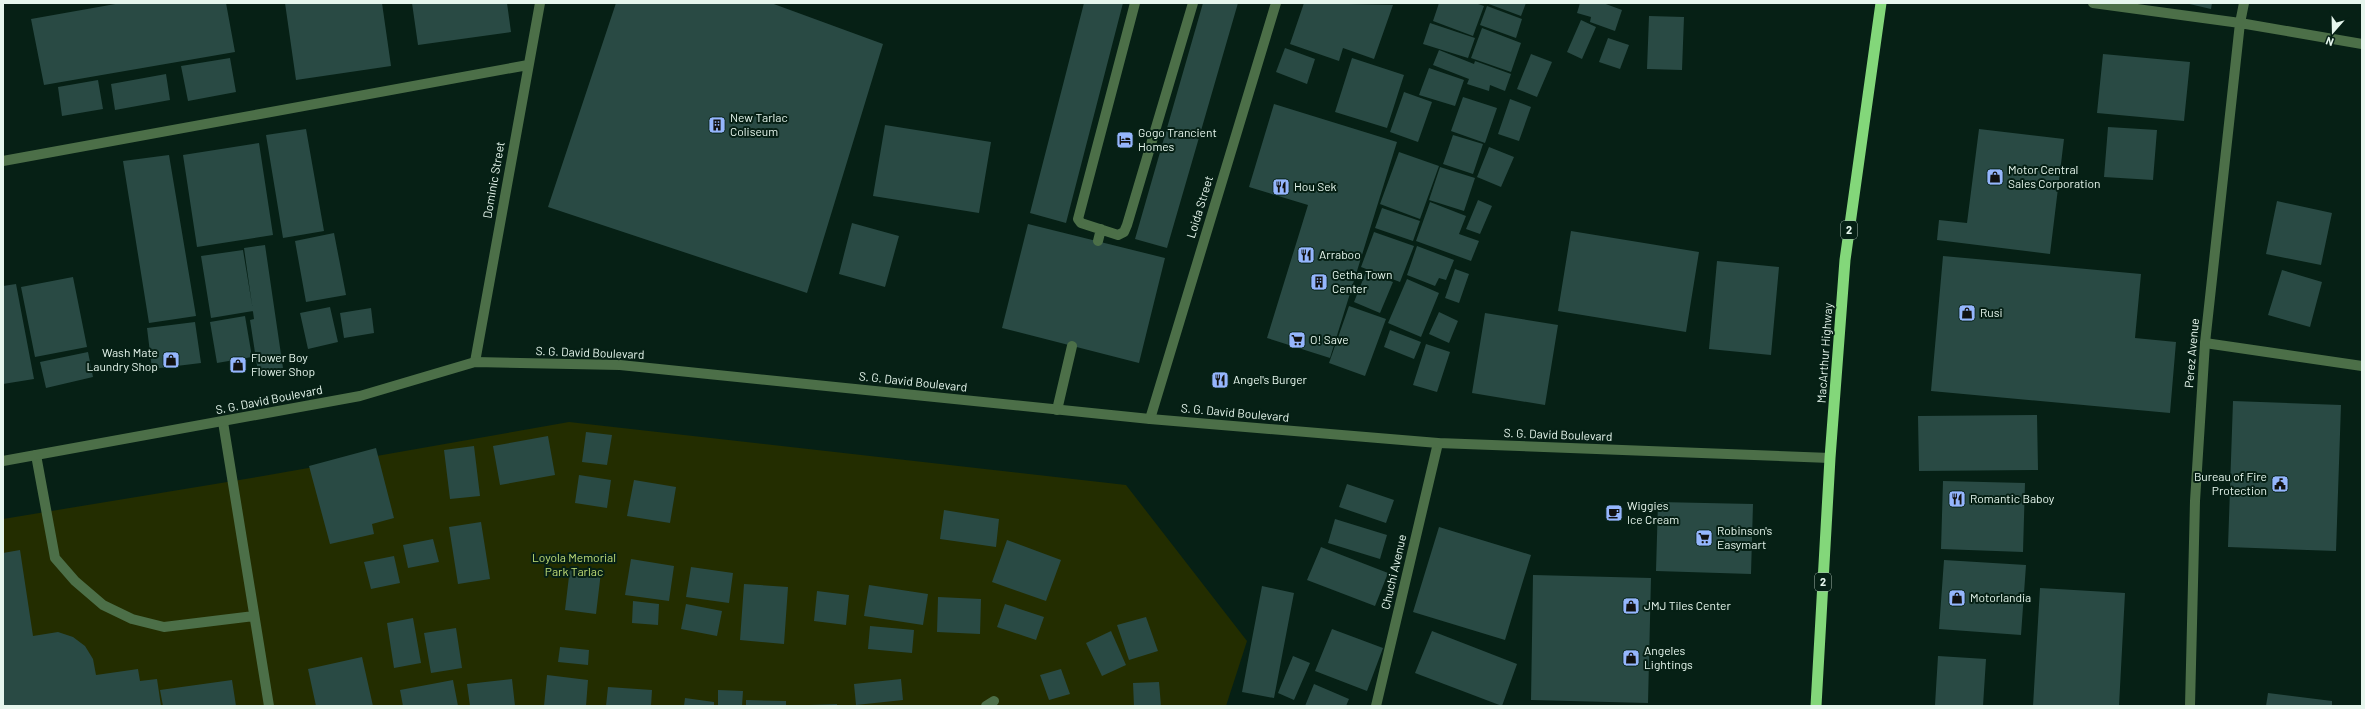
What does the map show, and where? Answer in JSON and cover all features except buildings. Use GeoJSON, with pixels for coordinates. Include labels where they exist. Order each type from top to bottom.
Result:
{"type":"FeatureCollection","features":[{"type":"Feature","properties":{"kind":"highway","name":"MacArthur Highway"},"geometry":{"type":"LineString","coordinates":[[1816,706],[1830,458],[1845,260],[1881,3]]}},
{"type":"Feature","properties":{"kind":"street","name":"Dominic Street"},"geometry":{"type":"LineString","coordinates":[[475,362],[540,3]]}},
{"type":"Feature","properties":{"kind":"street"},"geometry":{"type":"LineString","coordinates":[[1135,3],[1078,219],[1081,223],[1118,235],[1124,232],[1127,225],[1193,3]]}},
{"type":"Feature","properties":{"kind":"street","name":"Loida Street"},"geometry":{"type":"LineString","coordinates":[[1150,419],[1276,3]]}},
{"type":"Feature","properties":{"kind":"street"},"geometry":{"type":"LineString","coordinates":[[2093,3],[2240,23],[2362,44]]}},
{"type":"Feature","properties":{"kind":"street","name":"Perez Avenue"},"geometry":{"type":"LineString","coordinates":[[2190,706],[2195,501],[2205,343],[2240,23],[2244,3]]}},
{"type":"Feature","properties":{"kind":"street"},"geometry":{"type":"LineString","coordinates":[[3,161],[528,65]]}},
{"type":"Feature","properties":{"kind":"street"},"geometry":{"type":"LineString","coordinates":[[1098,241],[1101,229]]}},
{"type":"Feature","properties":{"kind":"street"},"geometry":{"type":"LineString","coordinates":[[2205,343],[2362,366]]}},
{"type":"Feature","properties":{"kind":"street"},"geometry":{"type":"LineString","coordinates":[[1057,410],[1072,346]]}},
{"type":"Feature","properties":{"kind":"street","name":"S. G. David Boulevard"},"geometry":{"type":"LineString","coordinates":[[3,461],[360,396],[475,362],[620,365],[1150,419],[1438,443],[1830,458]]}},
{"type":"Feature","properties":{"kind":"street"},"geometry":{"type":"LineString","coordinates":[[223,422],[269,706]]}},
{"type":"Feature","properties":{"kind":"street","name":"Chuchi Avenue"},"geometry":{"type":"LineString","coordinates":[[1376,706],[1438,443]]}},
{"type":"Feature","properties":{"kind":"street"},"geometry":{"type":"LineString","coordinates":[[36,455],[55,558],[75,581],[103,605],[132,619],[164,627],[254,616]]}},
{"type":"Feature","properties":{"kind":"green space","name":"Loyola Memorial Park Tarlac"},"geometry":{"type":"Polygon","coordinates":[[[569,422],[1126,485],[1247,641],[1226,706],[3,706],[3,519],[263,476],[569,422]]]}},
{"type":"Feature","properties":{"kind":"place","name":"New Tarlac Coliseum"},"geometry":{"type":"Point","coordinates":[717,125]}},
{"type":"Feature","properties":{"kind":"place","name":"Gogo Trancient Homes"},"geometry":{"type":"Point","coordinates":[1125,140]}},
{"type":"Feature","properties":{"kind":"place","name":"Motor Central Sales Corporation"},"geometry":{"type":"Point","coordinates":[1995,177]}},
{"type":"Feature","properties":{"kind":"place","name":"Hou Sek"},"geometry":{"type":"Point","coordinates":[1281,187]}},
{"type":"Feature","properties":{"kind":"place","name":"Arraboo"},"geometry":{"type":"Point","coordinates":[1306,255]}},
{"type":"Feature","properties":{"kind":"place","name":"Getha Town Center"},"geometry":{"type":"Point","coordinates":[1319,282]}},
{"type":"Feature","properties":{"kind":"place","name":"Rusi"},"geometry":{"type":"Point","coordinates":[1967,313]}},
{"type":"Feature","properties":{"kind":"place","name":"O! Save"},"geometry":{"type":"Point","coordinates":[1297,340]}},
{"type":"Feature","properties":{"kind":"place","name":"Wash Mate Laundry Shop"},"geometry":{"type":"Point","coordinates":[171,360]}},
{"type":"Feature","properties":{"kind":"place","name":"Flower Boy Flower Shop"},"geometry":{"type":"Point","coordinates":[238,365]}},
{"type":"Feature","properties":{"kind":"place","name":"Angel's Burger"},"geometry":{"type":"Point","coordinates":[1220,380]}},
{"type":"Feature","properties":{"kind":"place","name":"Bureau of Fire Protection"},"geometry":{"type":"Point","coordinates":[2280,484]}},
{"type":"Feature","properties":{"kind":"place","name":"Romantic Baboy"},"geometry":{"type":"Point","coordinates":[1957,499]}},
{"type":"Feature","properties":{"kind":"place","name":"Wiggies Ice Cream"},"geometry":{"type":"Point","coordinates":[1614,513]}},
{"type":"Feature","properties":{"kind":"place","name":"Robinson's Easymart"},"geometry":{"type":"Point","coordinates":[1704,538]}},
{"type":"Feature","properties":{"kind":"place","name":"Motorlandia"},"geometry":{"type":"Point","coordinates":[1957,598]}},
{"type":"Feature","properties":{"kind":"place","name":"JMJ Tiles Center"},"geometry":{"type":"Point","coordinates":[1631,606]}},
{"type":"Feature","properties":{"kind":"place","name":"Angeles Lightings"},"geometry":{"type":"Point","coordinates":[1631,658]}}]}
